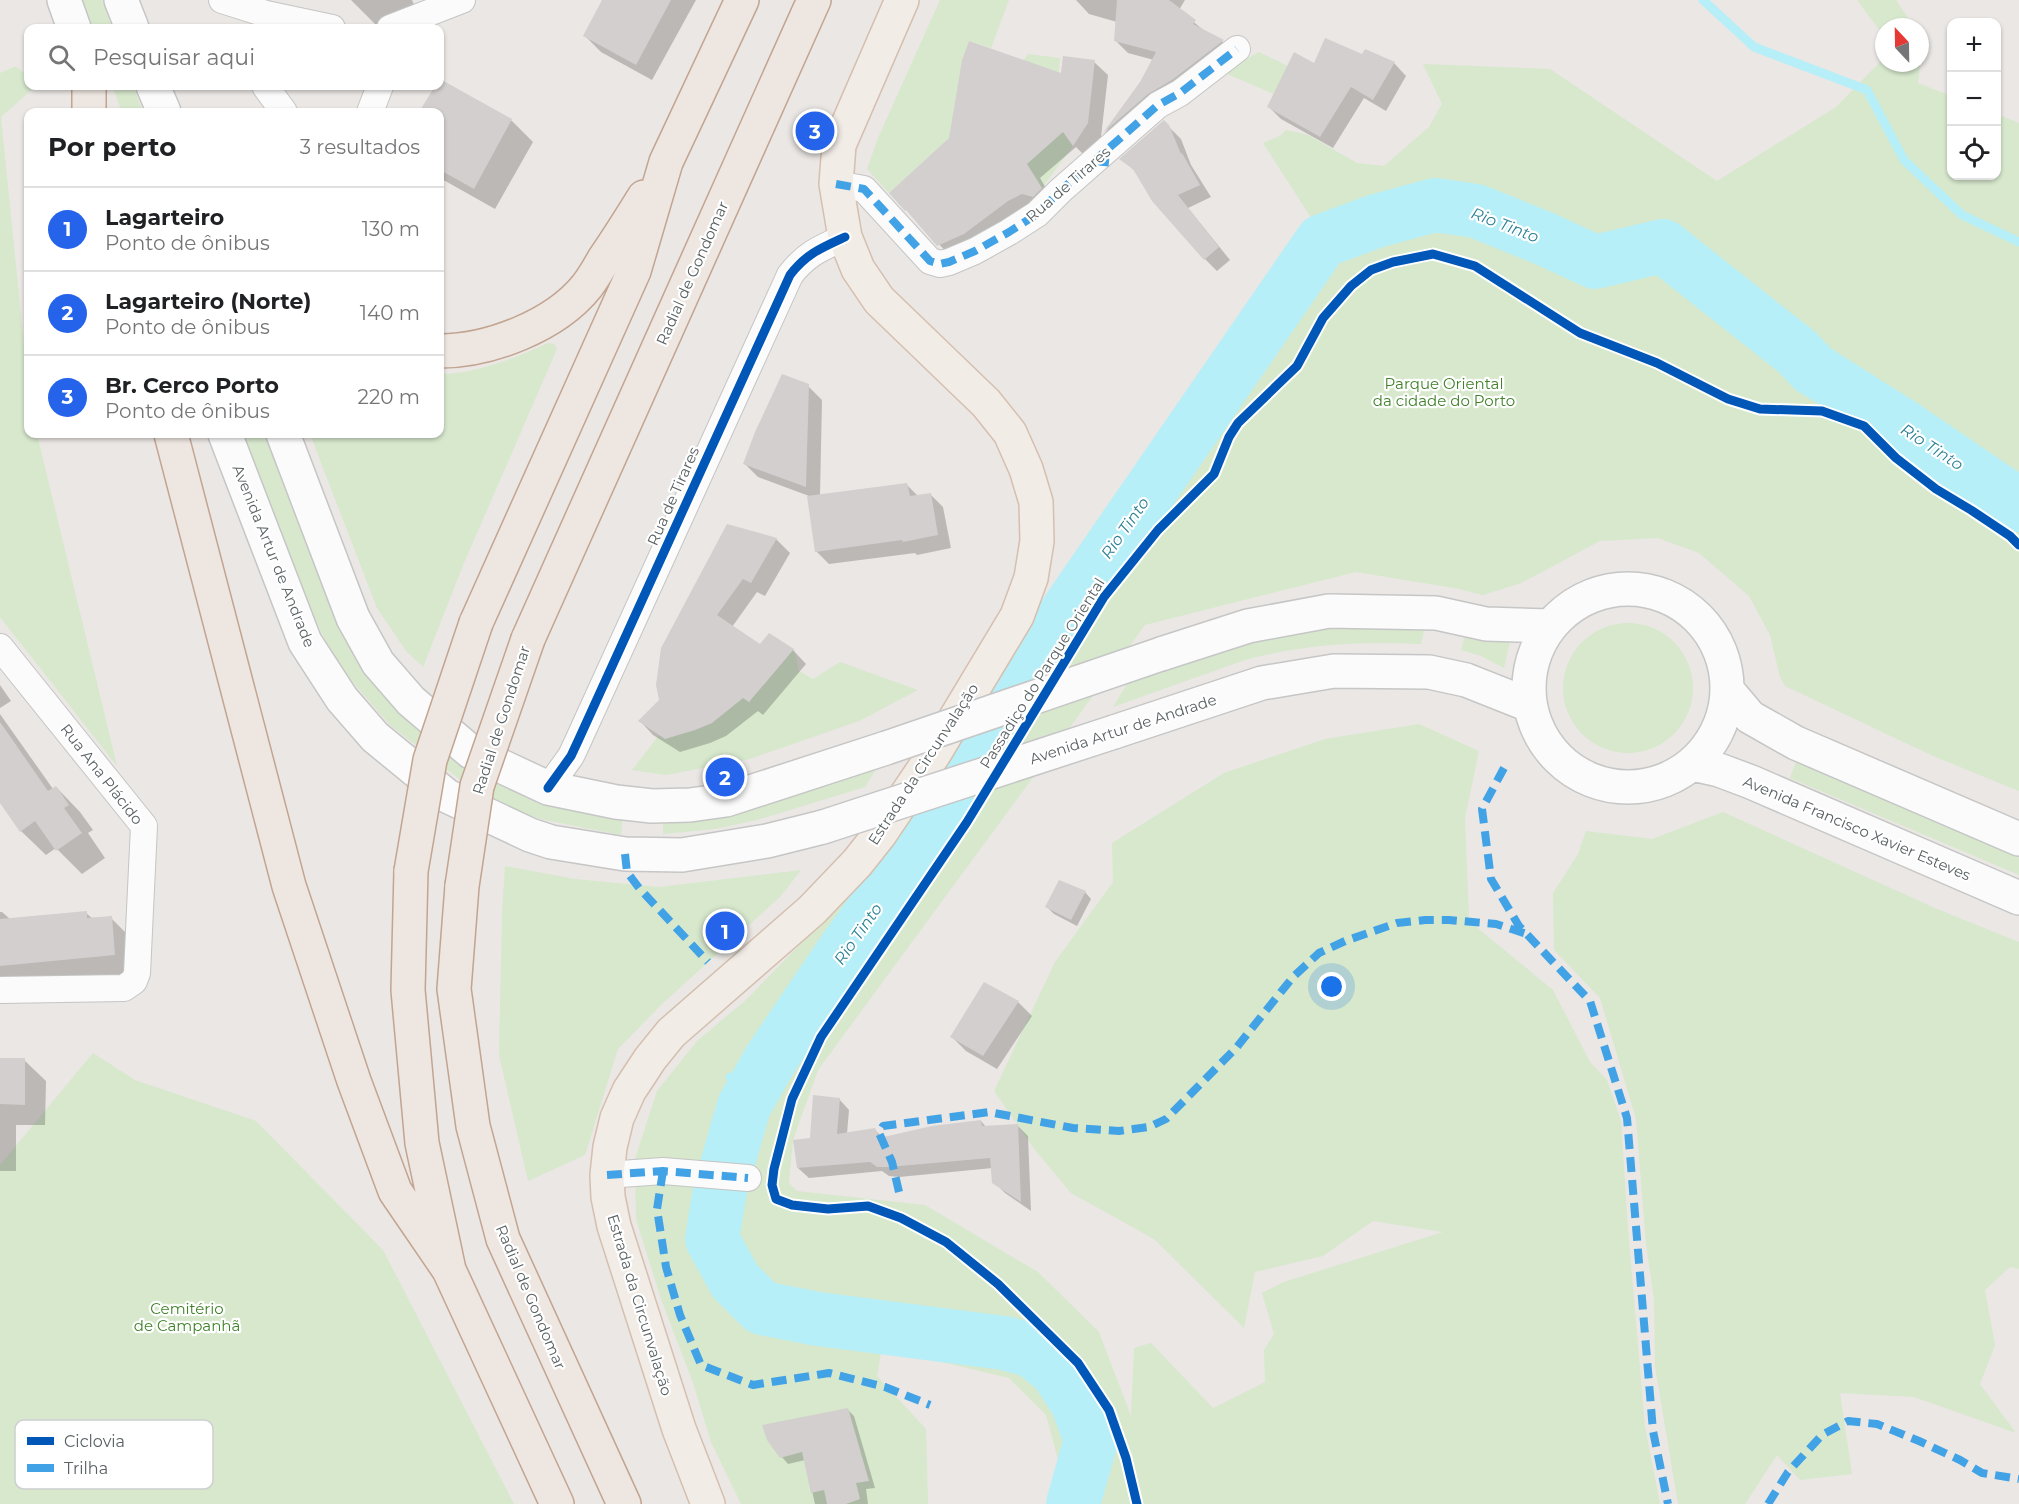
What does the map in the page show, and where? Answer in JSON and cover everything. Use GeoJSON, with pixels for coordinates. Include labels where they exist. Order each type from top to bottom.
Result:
{"type":"FeatureCollection","features":[{"type":"Feature","properties":{"kind":"highway"},"geometry":{"type":"LineString","coordinates":[[444,351],[460,351],[514,335],[540,324],[565,307],[586,287],[666,162],[742,0]]}},
{"type":"Feature","properties":{"kind":"highway","name":"Radial de Gondomar"},"geometry":{"type":"LineString","coordinates":[[624,1504],[503,1239],[473,1126],[454,989],[462,886],[477,786],[528,639],[814,0]]}},
{"type":"Feature","properties":{"kind":"highway"},"geometry":{"type":"LineString","coordinates":[[89,90],[90,108]]}},
{"type":"Feature","properties":{"kind":"highway"},"geometry":{"type":"LineString","coordinates":[[449,1270],[422,1143],[408,990],[411,871],[430,760],[476,623],[634,271],[666,162]]}},
{"type":"Feature","properties":{"kind":"highway"},"geometry":{"type":"LineString","coordinates":[[172,438],[289,886],[354,1080],[395,1191],[449,1270],[557,1504]]}},
{"type":"Feature","properties":{"kind":"main road"},"geometry":{"type":"LineString","coordinates":[[64,0],[73,24]]}},
{"type":"Feature","properties":{"kind":"main road"},"geometry":{"type":"LineString","coordinates":[[121,0],[130,24]]}},
{"type":"Feature","properties":{"kind":"main road","name":"Estrada da Circunvalação"},"geometry":{"type":"LineString","coordinates":[[708,1504],[679,1429],[614,1226],[608,1197],[607,1175],[610,1147],[617,1118],[629,1091],[671,1033],[812,910],[849,872],[874,841],[934,754],[1017,616],[1031,578],[1037,541],[1036,502],[1026,469],[1010,433],[986,403],[879,300],[858,269],[845,237],[836,184],[839,145],[902,0]]}},
{"type":"Feature","properties":{"kind":"main road"},"geometry":{"type":"LineString","coordinates":[[96,90],[103,108]]}},
{"type":"Feature","properties":{"kind":"main road"},"geometry":{"type":"LineString","coordinates":[[155,90],[162,108]]}},
{"type":"Feature","properties":{"kind":"main road","name":"Avenida Artur de Andrade"},"geometry":{"type":"LineString","coordinates":[[227,438],[305,642],[342,699],[375,737],[447,796],[530,836],[551,842],[625,854],[682,855],[767,841],[823,827],[1262,683],[1334,670],[1428,672],[1466,680],[1529,705]]}},
{"type":"Feature","properties":{"kind":"main road"},"geometry":{"type":"LineString","coordinates":[[285,438],[353,618],[378,663],[411,700],[471,752],[548,788],[616,802],[652,806],[690,805],[726,800],[1248,626],[1329,611],[1436,613],[1486,624],[1549,626]]}},
{"type":"Feature","properties":{"kind":"main road"},"geometry":{"type":"LineString","coordinates":[[1632,588],[1663,594],[1690,609],[1711,632],[1724,660],[1728,691],[1723,718],[1711,744],[1692,764],[1667,780],[1638,787],[1608,786],[1580,776],[1556,758],[1539,734],[1529,705],[1529,678],[1535,650],[1549,626],[1572,605],[1601,592],[1632,588]]}},
{"type":"Feature","properties":{"kind":"main road"},"geometry":{"type":"LineString","coordinates":[[1728,691],[1750,717],[1796,743],[2019,839]]}},
{"type":"Feature","properties":{"kind":"main road","name":"Avenida Francisco Xavier Esteves"},"geometry":{"type":"LineString","coordinates":[[1692,764],[1719,770],[1751,782],[2019,898]]}},
{"type":"Feature","properties":{"kind":"street"},"geometry":{"type":"LineString","coordinates":[[222,0],[294,24]]}},
{"type":"Feature","properties":{"kind":"street"},"geometry":{"type":"LineString","coordinates":[[400,24],[462,0]]}},
{"type":"Feature","properties":{"kind":"street"},"geometry":{"type":"LineString","coordinates":[[441,24],[468,0]]}},
{"type":"Feature","properties":{"kind":"street","name":"Rua de Tirares"},"geometry":{"type":"LineString","coordinates":[[836,184],[864,189],[930,261],[940,264],[949,262],[975,251],[1037,214],[1060,190],[1104,162],[1158,105],[1180,93],[1237,49]]}},
{"type":"Feature","properties":{"kind":"street"},"geometry":{"type":"LineString","coordinates":[[268,90],[281,108]]}},
{"type":"Feature","properties":{"kind":"street"},"geometry":{"type":"LineString","coordinates":[[372,108],[378,90]]}},
{"type":"Feature","properties":{"kind":"street","name":"Rua de Tirares"},"geometry":{"type":"LineString","coordinates":[[548,788],[571,756],[790,275],[812,252],[845,237]]}},
{"type":"Feature","properties":{"kind":"street","name":"Rua Ana Plácido"},"geometry":{"type":"LineString","coordinates":[[0,647],[144,826],[137,973],[134,981],[124,988],[0,990]]}},
{"type":"Feature","properties":{"kind":"street"},"geometry":{"type":"LineString","coordinates":[[607,1175],[687,1171],[748,1178]]}},
{"type":"Feature","properties":{"kind":"green space"},"geometry":{"type":"Polygon","coordinates":[[[81,0],[102,0],[111,24],[90,24],[81,0]]]}},
{"type":"Feature","properties":{"kind":"green space"},"geometry":{"type":"Polygon","coordinates":[[[940,0],[1009,0],[991,48],[969,41],[962,60],[949,138],[889,193],[867,169],[878,138],[940,0]]]}},
{"type":"Feature","properties":{"kind":"green space"},"geometry":{"type":"Polygon","coordinates":[[[1857,0],[1896,0],[1908,18],[1875,18],[1875,24],[1857,0]]]}},
{"type":"Feature","properties":{"kind":"green space"},"geometry":{"type":"Polygon","coordinates":[[[1259,52],[1288,66],[1274,94],[1227,74],[1226,70],[1259,52]]]}},
{"type":"Feature","properties":{"kind":"green space"},"geometry":{"type":"Polygon","coordinates":[[[1028,54],[1060,58],[1055,120],[1073,146],[1042,188],[1027,164],[1011,113],[1024,60],[1028,54]]]}},
{"type":"Feature","properties":{"kind":"green space","name":"Parque Oriental da cidade do Porto"},"geometry":{"type":"Polygon","coordinates":[[[1423,64],[1550,69],[1717,181],[1836,107],[1875,67],[1875,72],[1919,72],[1918,83],[1947,94],[1947,180],[2001,180],[2001,116],[2019,123],[2019,791],[1933,756],[1785,686],[1780,677],[1770,635],[1749,596],[1699,553],[1658,538],[1600,541],[1521,583],[1483,595],[1356,572],[1145,625],[818,1070],[793,1140],[789,1183],[797,1191],[925,1205],[1038,1272],[1099,1332],[1131,1416],[1134,1348],[1151,1343],[1213,1408],[1265,1382],[1264,1350],[1274,1334],[1262,1293],[1284,1282],[1443,1232],[1373,1221],[1323,1256],[1255,1272],[1244,1328],[1154,1239],[1071,1193],[1035,1150],[994,1091],[1055,962],[1113,882],[1112,843],[1224,773],[1325,739],[1419,724],[1479,751],[1465,818],[1469,921],[1553,990],[1590,1062],[1607,1080],[1621,1121],[1645,1427],[1660,1504],[1049,1504],[1059,1463],[1046,1415],[1009,1378],[900,1352],[881,1352],[877,1376],[926,1429],[928,1504],[741,1504],[711,1442],[693,1383],[661,1299],[636,1219],[635,1159],[657,1091],[697,1041],[746,1000],[814,930],[1044,632],[1319,230],[1263,143],[1280,136],[1286,130],[1308,135],[1357,163],[1384,166],[1429,127],[1442,104],[1423,64]]]}},
{"type":"Feature","properties":{"kind":"green space"},"geometry":{"type":"Polygon","coordinates":[[[16,66],[24,73],[24,90],[31,90],[1,117],[24,344],[24,438],[38,438],[117,766],[0,617],[0,73],[16,66]]]}},
{"type":"Feature","properties":{"kind":"green space"},"geometry":{"type":"Polygon","coordinates":[[[114,90],[135,90],[141,108],[120,108],[114,90]]]}},
{"type":"Feature","properties":{"kind":"green space"},"geometry":{"type":"Polygon","coordinates":[[[548,343],[554,344],[557,349],[464,563],[423,667],[406,651],[377,608],[312,438],[444,438],[444,374],[466,372],[523,354],[548,343]]]}},
{"type":"Feature","properties":{"kind":"green space"},"geometry":{"type":"Polygon","coordinates":[[[245,438],[267,438],[329,602],[380,687],[623,813],[621,835],[545,820],[511,810],[467,785],[390,725],[343,671],[326,642],[306,599],[245,438]]]}},
{"type":"Feature","properties":{"kind":"green space"},"geometry":{"type":"Polygon","coordinates":[[[1628,623],[1653,628],[1674,642],[1688,663],[1693,688],[1688,713],[1674,734],[1653,748],[1628,753],[1603,748],[1582,734],[1568,713],[1563,688],[1568,663],[1582,642],[1603,628],[1628,623]]]}},
{"type":"Feature","properties":{"kind":"green space"},"geometry":{"type":"Polygon","coordinates":[[[1306,627],[1425,627],[1421,644],[1332,645],[1289,650],[1245,660],[1113,707],[1128,682],[1240,641],[1306,627]]]}},
{"type":"Feature","properties":{"kind":"green space"},"geometry":{"type":"Polygon","coordinates":[[[1465,635],[1511,637],[1504,668],[1481,656],[1461,650],[1465,635]]]}},
{"type":"Feature","properties":{"kind":"green space"},"geometry":{"type":"Polygon","coordinates":[[[794,649],[799,671],[813,679],[840,662],[918,690],[859,721],[750,759],[666,775],[632,770],[659,735],[665,739],[695,730],[712,723],[743,698],[749,702],[794,649]]]}},
{"type":"Feature","properties":{"kind":"green space"},"geometry":{"type":"Polygon","coordinates":[[[883,758],[865,787],[757,820],[715,829],[663,834],[663,816],[883,758]]]}},
{"type":"Feature","properties":{"kind":"green space"},"geometry":{"type":"Polygon","coordinates":[[[1796,762],[2019,856],[2019,875],[1790,778],[1796,762]]]}},
{"type":"Feature","properties":{"kind":"green space"},"geometry":{"type":"Polygon","coordinates":[[[1723,812],[1937,909],[2019,942],[2019,1269],[2010,1267],[1985,1290],[1995,1345],[1980,1384],[2016,1433],[1914,1397],[1840,1393],[1852,1474],[1800,1480],[1777,1455],[1745,1504],[1678,1504],[1655,1366],[1654,1299],[1646,1244],[1636,1119],[1600,998],[1554,950],[1553,893],[1578,854],[1586,831],[1652,839],[1723,812]]]}},
{"type":"Feature","properties":{"kind":"green space"},"geometry":{"type":"Polygon","coordinates":[[[505,866],[575,879],[659,887],[801,870],[780,897],[662,1004],[618,1049],[585,1155],[528,1181],[499,1055],[505,866]]]}},
{"type":"Feature","properties":{"kind":"green space","name":"Cemitério de Campanhã"},"geometry":{"type":"Polygon","coordinates":[[[93,1053],[135,1080],[256,1121],[383,1250],[514,1504],[0,1504],[0,1165],[93,1053]]]}},
{"type":"Feature","properties":{"kind":"building"},"geometry":{"type":"Polygon","coordinates":[[[602,0],[671,0],[636,65],[583,36],[602,0]]]}},
{"type":"Feature","properties":{"kind":"building"},"geometry":{"type":"Polygon","coordinates":[[[1117,0],[1169,0],[1196,20],[1193,24],[1224,40],[1172,80],[1148,94],[1103,133],[1140,82],[1156,52],[1114,41],[1117,0]]]}},
{"type":"Feature","properties":{"kind":"building"},"geometry":{"type":"Polygon","coordinates":[[[1325,38],[1362,54],[1365,49],[1395,62],[1373,100],[1351,87],[1320,137],[1267,107],[1294,52],[1314,63],[1325,38]]]}},
{"type":"Feature","properties":{"kind":"building"},"geometry":{"type":"Polygon","coordinates":[[[969,41],[1061,73],[1063,56],[1095,60],[1088,123],[1073,146],[1063,132],[1027,164],[1042,188],[1033,197],[1022,194],[1008,201],[964,234],[937,246],[889,193],[949,138],[962,60],[969,41]]]}},
{"type":"Feature","properties":{"kind":"building"},"geometry":{"type":"Polygon","coordinates":[[[444,81],[512,119],[474,189],[444,172],[444,108],[421,108],[433,90],[444,90],[444,81]]]}},
{"type":"Feature","properties":{"kind":"building"},"geometry":{"type":"Polygon","coordinates":[[[1164,120],[1169,125],[1181,154],[1200,185],[1178,195],[1219,247],[1204,260],[1152,201],[1133,169],[1119,159],[1164,120]]]}},
{"type":"Feature","properties":{"kind":"building"},"geometry":{"type":"Polygon","coordinates":[[[782,374],[809,384],[806,487],[743,464],[782,374]]]}},
{"type":"Feature","properties":{"kind":"building"},"geometry":{"type":"Polygon","coordinates":[[[907,483],[910,496],[931,493],[938,535],[903,542],[902,540],[815,552],[807,496],[907,483]]]}},
{"type":"Feature","properties":{"kind":"building"},"geometry":{"type":"Polygon","coordinates":[[[727,524],[777,538],[751,583],[743,579],[717,615],[760,644],[769,633],[794,649],[749,702],[743,698],[712,723],[665,739],[638,721],[659,700],[656,685],[661,648],[727,524]]]}},
{"type":"Feature","properties":{"kind":"building"},"geometry":{"type":"Polygon","coordinates":[[[0,722],[48,791],[56,786],[69,805],[64,808],[82,833],[56,851],[35,821],[20,832],[0,803],[0,722]]]}},
{"type":"Feature","properties":{"kind":"building"},"geometry":{"type":"Polygon","coordinates":[[[1059,880],[1086,891],[1071,920],[1045,907],[1059,880]]]}},
{"type":"Feature","properties":{"kind":"building"},"geometry":{"type":"Polygon","coordinates":[[[87,911],[87,918],[112,916],[115,955],[0,966],[0,919],[87,911]]]}},
{"type":"Feature","properties":{"kind":"building"},"geometry":{"type":"Polygon","coordinates":[[[984,982],[1019,1001],[983,1056],[950,1037],[984,982]]]}},
{"type":"Feature","properties":{"kind":"building"},"geometry":{"type":"Polygon","coordinates":[[[0,1058],[25,1058],[25,1105],[0,1104],[0,1058]]]}},
{"type":"Feature","properties":{"kind":"building"},"geometry":{"type":"Polygon","coordinates":[[[813,1095],[840,1098],[837,1134],[875,1128],[879,1138],[932,1126],[981,1120],[982,1126],[1018,1124],[1021,1202],[992,1183],[990,1158],[889,1167],[877,1167],[870,1162],[797,1168],[793,1140],[810,1138],[813,1095]]]}},
{"type":"Feature","properties":{"kind":"building"},"geometry":{"type":"Polygon","coordinates":[[[848,1408],[869,1481],[856,1483],[860,1499],[846,1504],[827,1504],[824,1490],[811,1493],[802,1452],[780,1458],[767,1440],[762,1425],[848,1408]]]}},
{"type":"Feature","properties":{"kind":"waterway"},"geometry":{"type":"LineString","coordinates":[[1703,0],[1754,47],[1867,90],[1904,160],[1962,215],[2019,242]]}},
{"type":"Feature","properties":{"kind":"waterway","name":"Rio Tinto"},"geometry":{"type":"LineString","coordinates":[[1073,1504],[1091,1440],[1077,1402],[1057,1371],[1033,1351],[1004,1343],[818,1319],[762,1308],[735,1281],[712,1239],[720,1190],[744,1106],[770,1060],[843,952],[910,859],[1068,610],[1322,241],[1376,221],[1435,205],[1476,211],[1595,262],[1663,246],[1797,352],[1813,369],[1903,426],[2019,505]]}},
{"type":"Feature","properties":{"kind":"waterway"},"geometry":{"type":"LineString","coordinates":[[730,1077],[744,1106]]}},
{"type":"Feature","properties":{"kind":"marked path"},"geometry":{"type":"LineString","coordinates":[[836,184],[864,189],[930,261],[940,264],[949,262],[975,251],[1037,214],[1158,105],[1180,93],[1237,49]]}},
{"type":"Feature","properties":{"kind":"marked path"},"geometry":{"type":"LineString","coordinates":[[1094,161],[1113,163]]}},
{"type":"Feature","properties":{"kind":"marked path"},"geometry":{"type":"LineString","coordinates":[[1504,768],[1482,809],[1491,879],[1519,926],[1590,1001],[1627,1118],[1653,1431],[1668,1504]]}},
{"type":"Feature","properties":{"kind":"marked path"},"geometry":{"type":"LineString","coordinates":[[625,854],[627,872],[639,888],[708,962]]}},
{"type":"Feature","properties":{"kind":"marked path"},"geometry":{"type":"LineString","coordinates":[[899,1192],[892,1162],[879,1133],[883,1126],[989,1112],[1073,1128],[1119,1131],[1149,1127],[1166,1119],[1236,1048],[1293,977],[1319,953],[1345,941],[1397,923],[1425,920],[1496,924],[1527,934]]}},
{"type":"Feature","properties":{"kind":"marked path"},"geometry":{"type":"LineString","coordinates":[[663,1171],[657,1209],[666,1267],[680,1315],[701,1365],[753,1385],[829,1373],[885,1387],[930,1405]]}},
{"type":"Feature","properties":{"kind":"marked path"},"geometry":{"type":"LineString","coordinates":[[607,1175],[663,1171],[748,1178]]}},
{"type":"Feature","properties":{"kind":"marked path"},"geometry":{"type":"LineString","coordinates":[[1768,1504],[1788,1472],[1822,1435],[1848,1421],[1877,1424],[1960,1460],[1982,1473],[2019,1479]]}},
{"type":"Feature","properties":{"kind":"cycle path"},"geometry":{"type":"LineString","coordinates":[[548,788],[571,756],[790,275],[821,248],[845,237]]}},
{"type":"Feature","properties":{"kind":"cycle path","name":"Passadiço do Parque Oriental"},"geometry":{"type":"LineString","coordinates":[[1137,1504],[1126,1458],[1109,1410],[1078,1363],[998,1284],[946,1242],[901,1218],[868,1206],[828,1209],[792,1205],[776,1199],[772,1185],[774,1169],[792,1099],[821,1037],[967,822],[1104,597],[1158,530],[1214,474],[1229,437],[1238,423],[1297,366],[1323,318],[1351,286],[1371,270],[1393,262],[1433,254],[1475,266],[1580,333],[1657,363],[1728,399],[1760,409],[1822,411],[1864,426],[1896,458],[1936,489],[2010,536],[2019,545]]}},
{"type":"Feature","properties":{"kind":"place","name":"Br. Cerco Porto"},"geometry":{"type":"Point","coordinates":[815,131]}},
{"type":"Feature","properties":{"kind":"place","name":"Lagarteiro (Norte)"},"geometry":{"type":"Point","coordinates":[725,777]}},
{"type":"Feature","properties":{"kind":"place","name":"Lagarteiro"},"geometry":{"type":"Point","coordinates":[725,931]}}]}
